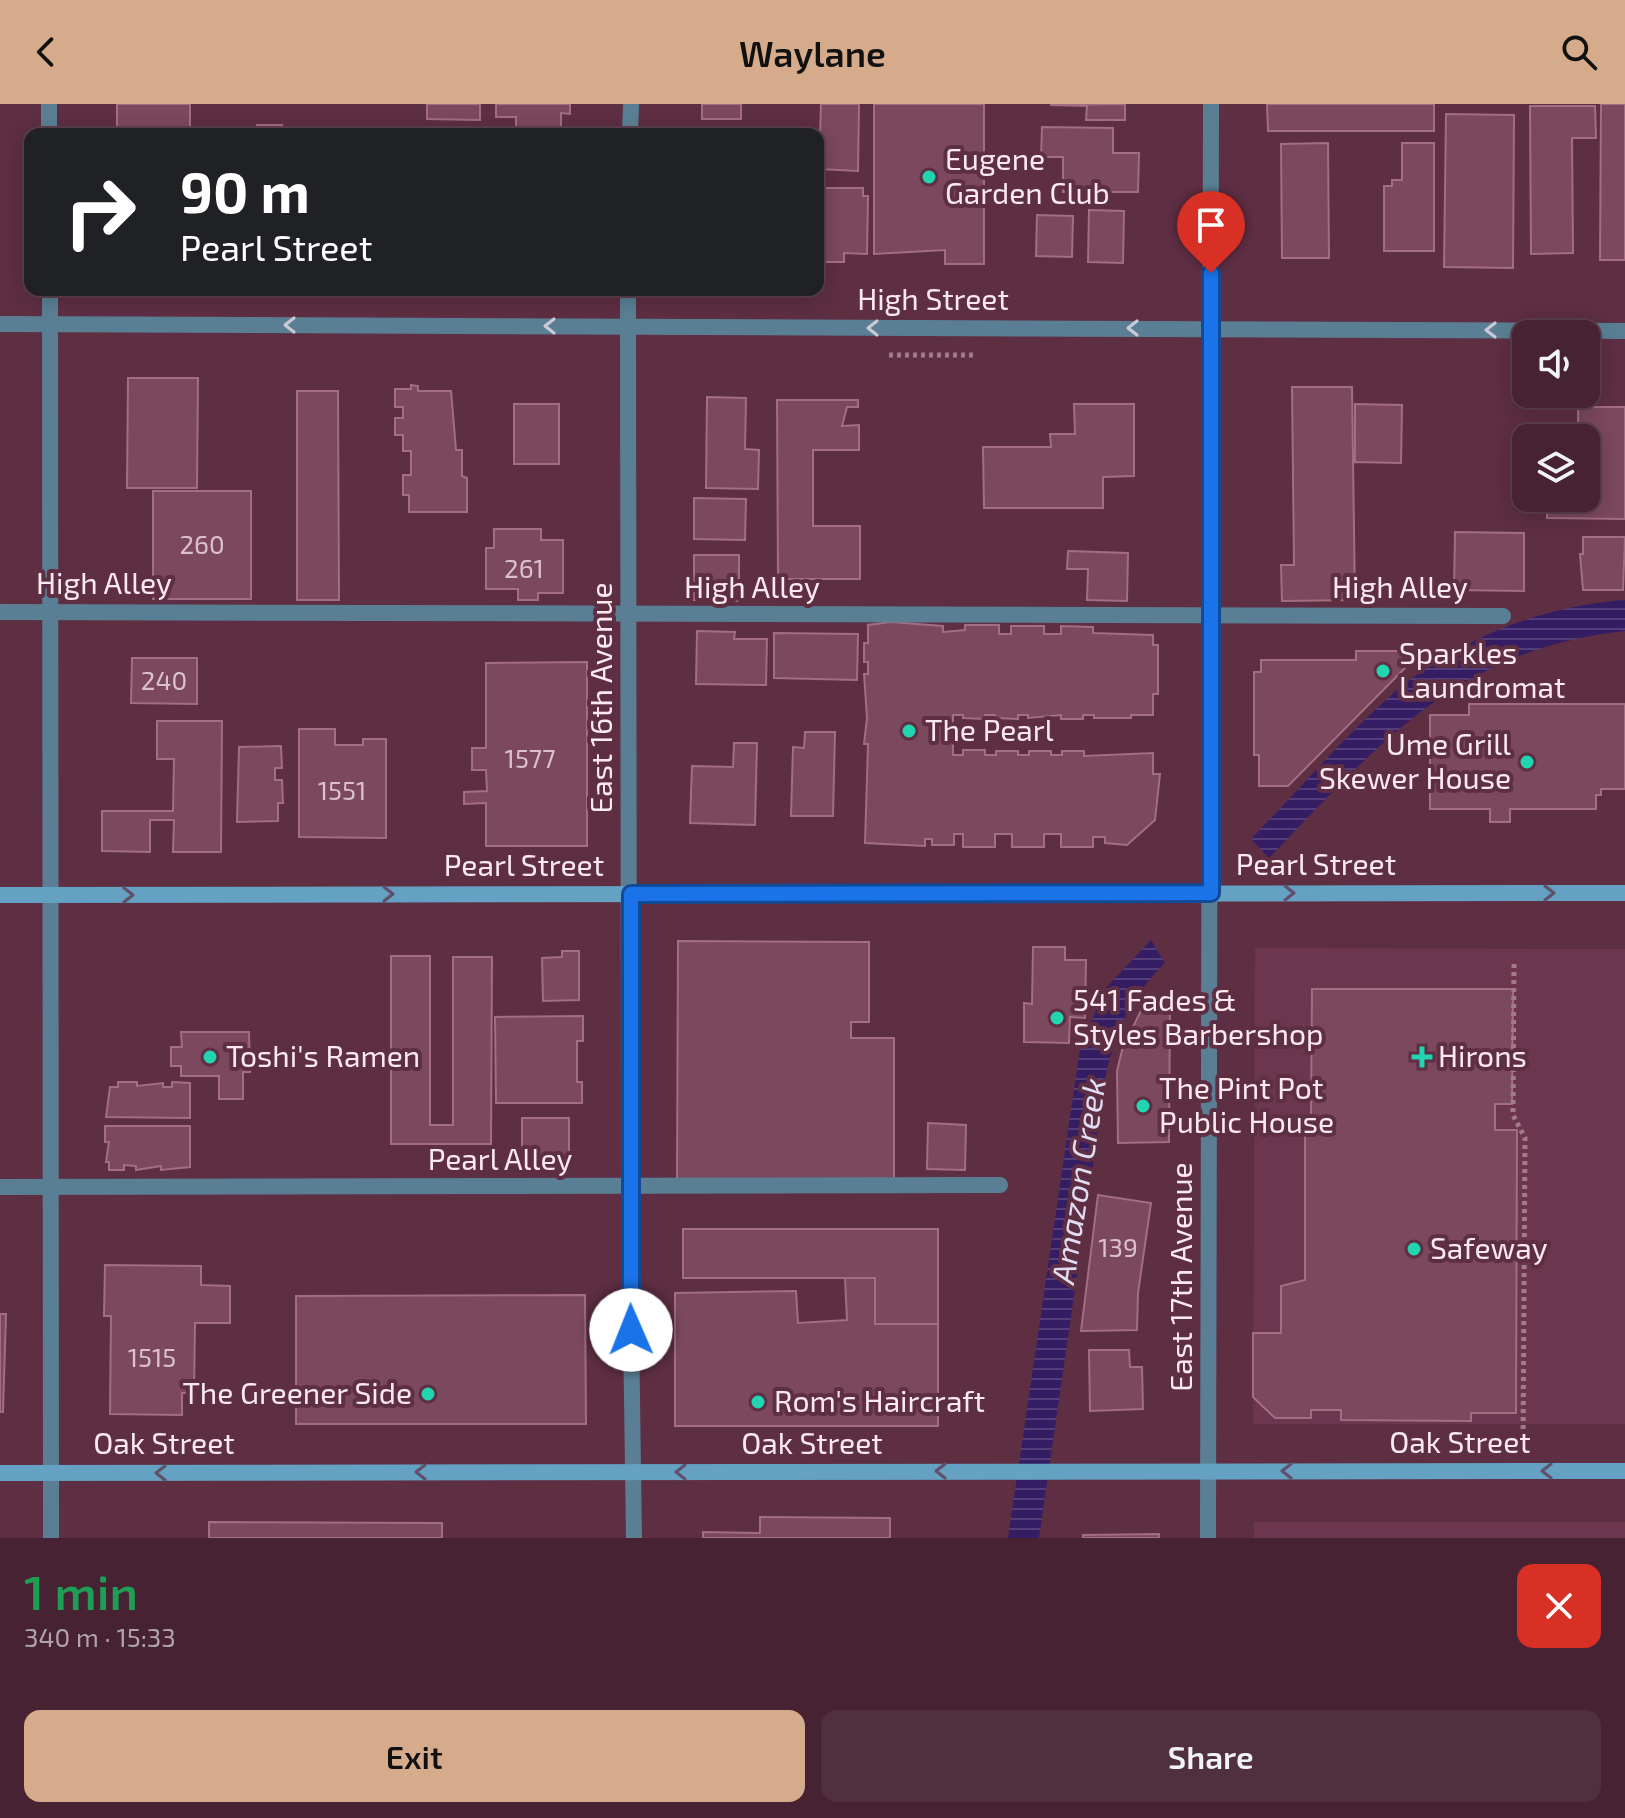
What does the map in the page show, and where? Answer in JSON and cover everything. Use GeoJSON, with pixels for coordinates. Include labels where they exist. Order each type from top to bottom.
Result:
{"type":"FeatureCollection","features":[{"type":"Feature","properties":{"kind":"main road","name":"Pearl Street"},"geometry":{"type":"LineString","coordinates":[[0,895],[1625,893]]}},
{"type":"Feature","properties":{"kind":"main road","name":"Oak Street"},"geometry":{"type":"LineString","coordinates":[[0,1473],[1625,1471]]}},
{"type":"Feature","properties":{"kind":"street"},"geometry":{"type":"LineString","coordinates":[[49,104],[49,128]]}},
{"type":"Feature","properties":{"kind":"street"},"geometry":{"type":"LineString","coordinates":[[630,128],[631,104]]}},
{"type":"Feature","properties":{"kind":"street","name":"East 17th Avenue"},"geometry":{"type":"LineString","coordinates":[[1208,1538],[1211,104]]}},
{"type":"Feature","properties":{"kind":"street"},"geometry":{"type":"LineString","coordinates":[[50,296],[51,1538]]}},
{"type":"Feature","properties":{"kind":"street","name":"East 16th Avenue"},"geometry":{"type":"LineString","coordinates":[[628,296],[629,1188],[634,1538]]}},
{"type":"Feature","properties":{"kind":"street","name":"High Street"},"geometry":{"type":"LineString","coordinates":[[0,324],[1625,331]]}},
{"type":"Feature","properties":{"kind":"street","name":"High Alley"},"geometry":{"type":"LineString","coordinates":[[0,612],[1503,616]]}},
{"type":"Feature","properties":{"kind":"street","name":"Pearl Alley"},"geometry":{"type":"LineString","coordinates":[[0,1187],[629,1188],[961,1182],[1000,1185]]}},
{"type":"Feature","properties":{"kind":"path"},"geometry":{"type":"LineString","coordinates":[[1514,964],[1513,1115],[1525,1138],[1523,1471]]}},
{"type":"Feature","properties":{"kind":"shaded area"},"geometry":{"type":"Polygon","coordinates":[[[1255,948],[1625,949],[1625,1424],[1253,1424],[1255,948]]]}},
{"type":"Feature","properties":{"kind":"shaded area"},"geometry":{"type":"Polygon","coordinates":[[[1254,1522],[1625,1522],[1625,1538],[1254,1538],[1254,1522]]]}},
{"type":"Feature","properties":{"kind":"water"},"geometry":{"type":"Polygon","coordinates":[[[1625,600],[1625,631],[1566,641],[1514,658],[1467,681],[1385,741],[1269,858],[1251,839],[1377,708],[1420,672],[1474,641],[1533,617],[1595,603],[1625,600]]]}},
{"type":"Feature","properties":{"kind":"water","name":"Amazon Creek"},"geometry":{"type":"Polygon","coordinates":[[[1151,940],[1165,963],[1143,988],[1127,1014],[1106,1074],[1039,1538],[1008,1538],[1080,1049],[1105,989],[1151,940]]]}},
{"type":"Feature","properties":{"kind":"building"},"geometry":{"type":"Polygon","coordinates":[[[117,104],[190,104],[190,128],[117,128],[117,104]]]}},
{"type":"Feature","properties":{"kind":"building"},"geometry":{"type":"Polygon","coordinates":[[[427,104],[480,104],[480,120],[427,119],[427,104]]]}},
{"type":"Feature","properties":{"kind":"building"},"geometry":{"type":"Polygon","coordinates":[[[496,104],[570,104],[570,114],[561,113],[561,128],[516,128],[516,117],[496,117],[496,104]]]}},
{"type":"Feature","properties":{"kind":"building"},"geometry":{"type":"Polygon","coordinates":[[[702,104],[741,104],[741,119],[702,119],[702,104]]]}},
{"type":"Feature","properties":{"kind":"building"},"geometry":{"type":"Polygon","coordinates":[[[821,104],[859,104],[858,171],[824,169],[824,128],[820,128],[821,104]]]}},
{"type":"Feature","properties":{"kind":"building","name":"Eugene Garden Club"},"geometry":{"type":"Polygon","coordinates":[[[874,104],[984,104],[984,264],[945,264],[945,250],[874,254],[874,104]]]}},
{"type":"Feature","properties":{"kind":"building"},"geometry":{"type":"Polygon","coordinates":[[[1125,104],[1125,120],[1086,120],[1087,106],[1050,105],[1125,104]]]}},
{"type":"Feature","properties":{"kind":"building"},"geometry":{"type":"Polygon","coordinates":[[[1267,104],[1434,104],[1434,131],[1268,131],[1267,104]]]}},
{"type":"Feature","properties":{"kind":"building"},"geometry":{"type":"Polygon","coordinates":[[[1601,104],[1625,104],[1625,260],[1600,260],[1601,104]]]}},
{"type":"Feature","properties":{"kind":"building"},"geometry":{"type":"Polygon","coordinates":[[[1530,106],[1595,106],[1596,138],[1572,138],[1573,253],[1531,254],[1530,106]]]}},
{"type":"Feature","properties":{"kind":"building"},"geometry":{"type":"Polygon","coordinates":[[[1446,114],[1514,115],[1513,268],[1444,267],[1446,114]]]}},
{"type":"Feature","properties":{"kind":"building"},"geometry":{"type":"Polygon","coordinates":[[[257,125],[282,125],[282,128],[257,128],[257,125]]]}},
{"type":"Feature","properties":{"kind":"building"},"geometry":{"type":"Polygon","coordinates":[[[1042,127],[1113,128],[1113,153],[1139,153],[1138,192],[1063,192],[1063,157],[1041,157],[1042,127]]]}},
{"type":"Feature","properties":{"kind":"building"},"geometry":{"type":"Polygon","coordinates":[[[1328,143],[1329,258],[1282,258],[1281,144],[1328,143]]]}},
{"type":"Feature","properties":{"kind":"building"},"geometry":{"type":"Polygon","coordinates":[[[1402,143],[1434,143],[1434,251],[1384,251],[1384,186],[1392,186],[1392,180],[1402,180],[1402,143]]]}},
{"type":"Feature","properties":{"kind":"building"},"geometry":{"type":"Polygon","coordinates":[[[824,188],[863,188],[863,196],[868,196],[867,254],[844,253],[844,262],[824,262],[824,188]]]}},
{"type":"Feature","properties":{"kind":"building"},"geometry":{"type":"Polygon","coordinates":[[[1089,210],[1124,211],[1123,263],[1088,262],[1089,210]]]}},
{"type":"Feature","properties":{"kind":"building"},"geometry":{"type":"Polygon","coordinates":[[[1037,215],[1073,216],[1072,257],[1036,256],[1037,215]]]}},
{"type":"Feature","properties":{"kind":"building"},"geometry":{"type":"Polygon","coordinates":[[[128,378],[198,378],[197,488],[127,488],[128,378]]]}},
{"type":"Feature","properties":{"kind":"building"},"geometry":{"type":"Polygon","coordinates":[[[411,385],[418,386],[418,391],[451,391],[456,450],[462,450],[462,476],[467,478],[467,512],[409,512],[409,495],[403,495],[403,475],[411,475],[411,451],[403,451],[403,435],[395,435],[395,418],[403,418],[403,407],[395,407],[395,389],[411,389],[411,385]]]}},
{"type":"Feature","properties":{"kind":"building"},"geometry":{"type":"Polygon","coordinates":[[[1292,387],[1352,387],[1355,600],[1282,601],[1281,565],[1294,565],[1292,387]]]}},
{"type":"Feature","properties":{"kind":"building"},"geometry":{"type":"Polygon","coordinates":[[[297,391],[338,391],[339,600],[297,600],[297,391]]]}},
{"type":"Feature","properties":{"kind":"building"},"geometry":{"type":"Polygon","coordinates":[[[707,397],[746,398],[745,449],[759,450],[758,489],[706,488],[707,397]]]}},
{"type":"Feature","properties":{"kind":"building"},"geometry":{"type":"Polygon","coordinates":[[[777,400],[858,400],[858,407],[847,407],[842,426],[859,425],[859,450],[813,450],[813,526],[860,526],[860,579],[778,579],[777,400]]]}},
{"type":"Feature","properties":{"kind":"building"},"geometry":{"type":"Polygon","coordinates":[[[514,404],[559,404],[559,464],[514,464],[514,404]]]}},
{"type":"Feature","properties":{"kind":"building"},"geometry":{"type":"Polygon","coordinates":[[[1074,404],[1134,404],[1134,476],[1103,477],[1103,508],[984,508],[983,447],[1051,447],[1050,434],[1075,434],[1074,404]]]}},
{"type":"Feature","properties":{"kind":"building"},"geometry":{"type":"Polygon","coordinates":[[[1355,404],[1402,405],[1401,463],[1355,462],[1355,404]]]}},
{"type":"Feature","properties":{"kind":"building"},"geometry":{"type":"Polygon","coordinates":[[[1625,407],[1625,519],[1547,518],[1547,512],[1600,512],[1600,424],[1578,424],[1578,408],[1625,407]]]}},
{"type":"Feature","properties":{"kind":"building"},"geometry":{"type":"Polygon","coordinates":[[[153,491],[251,491],[251,599],[153,599],[153,491]]]}},
{"type":"Feature","properties":{"kind":"building"},"geometry":{"type":"Polygon","coordinates":[[[694,498],[746,499],[745,540],[694,539],[694,498]]]}},
{"type":"Feature","properties":{"kind":"building"},"geometry":{"type":"Polygon","coordinates":[[[494,529],[541,529],[541,540],[563,540],[563,593],[538,593],[538,600],[518,600],[518,589],[486,589],[486,548],[494,548],[494,529]]]}},
{"type":"Feature","properties":{"kind":"building"},"geometry":{"type":"Polygon","coordinates":[[[1455,532],[1524,533],[1524,591],[1454,590],[1455,532]]]}},
{"type":"Feature","properties":{"kind":"building"},"geometry":{"type":"Polygon","coordinates":[[[1583,537],[1625,537],[1623,590],[1583,590],[1580,554],[1583,554],[1583,537]]]}},
{"type":"Feature","properties":{"kind":"building"},"geometry":{"type":"Polygon","coordinates":[[[1068,551],[1128,553],[1127,601],[1087,600],[1088,569],[1067,569],[1068,551]]]}},
{"type":"Feature","properties":{"kind":"building"},"geometry":{"type":"Polygon","coordinates":[[[694,555],[739,555],[739,601],[694,600],[694,555]]]}},
{"type":"Feature","properties":{"kind":"building","name":"The Pearl"},"geometry":{"type":"Polygon","coordinates":[[[891,622],[943,626],[943,632],[965,630],[965,625],[999,625],[999,634],[1011,634],[1011,626],[1044,626],[1044,634],[1061,634],[1061,626],[1093,627],[1093,633],[1153,635],[1153,645],[1158,645],[1158,694],[1153,694],[1153,715],[1094,718],[1094,715],[1083,715],[1083,719],[1061,719],[1061,715],[1028,718],[1028,715],[1018,715],[1018,719],[985,715],[985,719],[953,715],[953,755],[963,755],[963,750],[985,750],[985,755],[996,755],[996,751],[1018,751],[1018,755],[1029,755],[1029,751],[1051,751],[1051,755],[1062,755],[1062,751],[1084,751],[1084,756],[1153,753],[1153,774],[1160,774],[1155,820],[1127,845],[1105,843],[1105,837],[1093,837],[1093,847],[1061,847],[1061,834],[1044,834],[1044,847],[1012,847],[1012,834],[995,834],[995,847],[963,847],[963,834],[954,834],[954,845],[932,845],[932,839],[925,839],[925,846],[865,843],[868,744],[864,744],[867,718],[864,674],[868,674],[868,662],[864,662],[864,643],[868,643],[868,625],[891,622]]]}},
{"type":"Feature","properties":{"kind":"building"},"geometry":{"type":"Polygon","coordinates":[[[697,631],[735,632],[734,639],[767,639],[766,685],[696,684],[697,631]]]}},
{"type":"Feature","properties":{"kind":"building"},"geometry":{"type":"Polygon","coordinates":[[[774,633],[858,634],[857,680],[774,678],[774,633]]]}},
{"type":"Feature","properties":{"kind":"building"},"geometry":{"type":"Polygon","coordinates":[[[1356,651],[1410,651],[1416,657],[1288,786],[1259,786],[1259,755],[1254,755],[1254,672],[1261,672],[1261,660],[1356,660],[1356,651]]]}},
{"type":"Feature","properties":{"kind":"building"},"geometry":{"type":"Polygon","coordinates":[[[132,658],[197,658],[197,704],[131,703],[132,658]]]}},
{"type":"Feature","properties":{"kind":"building"},"geometry":{"type":"Polygon","coordinates":[[[587,662],[587,846],[486,846],[486,803],[464,804],[464,792],[487,791],[486,770],[472,770],[472,748],[486,748],[486,663],[587,662]]]}},
{"type":"Feature","properties":{"kind":"building"},"geometry":{"type":"Polygon","coordinates":[[[1469,704],[1625,704],[1625,789],[1601,789],[1601,795],[1596,795],[1596,809],[1510,809],[1510,822],[1490,822],[1490,809],[1430,809],[1430,715],[1469,715],[1469,704]]]}},
{"type":"Feature","properties":{"kind":"building"},"geometry":{"type":"Polygon","coordinates":[[[157,721],[222,721],[221,852],[173,852],[174,820],[150,820],[150,852],[102,851],[102,811],[173,811],[174,759],[157,759],[157,721]]]}},
{"type":"Feature","properties":{"kind":"building"},"geometry":{"type":"Polygon","coordinates":[[[299,729],[335,729],[335,745],[363,745],[363,739],[386,739],[386,838],[299,837],[299,729]]]}},
{"type":"Feature","properties":{"kind":"building"},"geometry":{"type":"Polygon","coordinates":[[[805,732],[835,732],[833,816],[791,816],[793,747],[804,748],[805,732]]]}},
{"type":"Feature","properties":{"kind":"building"},"geometry":{"type":"Polygon","coordinates":[[[734,743],[757,743],[755,825],[690,823],[692,766],[733,767],[734,743]]]}},
{"type":"Feature","properties":{"kind":"building"},"geometry":{"type":"Polygon","coordinates":[[[281,746],[282,768],[275,768],[275,780],[282,780],[283,803],[278,803],[278,821],[237,822],[239,747],[281,746]]]}},
{"type":"Feature","properties":{"kind":"building"},"geometry":{"type":"Polygon","coordinates":[[[678,941],[869,942],[869,1022],[851,1022],[851,1038],[894,1038],[894,1180],[677,1180],[678,941]]]}},
{"type":"Feature","properties":{"kind":"building"},"geometry":{"type":"Polygon","coordinates":[[[1033,947],[1065,947],[1065,960],[1086,960],[1085,1018],[1070,1017],[1069,1043],[1024,1042],[1024,1003],[1032,1004],[1033,947]]]}},
{"type":"Feature","properties":{"kind":"building"},"geometry":{"type":"Polygon","coordinates":[[[562,951],[579,951],[579,1000],[543,1001],[542,958],[562,957],[562,951]]]}},
{"type":"Feature","properties":{"kind":"building"},"geometry":{"type":"Polygon","coordinates":[[[391,956],[430,956],[430,1125],[453,1125],[453,957],[492,957],[491,1144],[391,1144],[391,956]]]}},
{"type":"Feature","properties":{"kind":"building"},"geometry":{"type":"Polygon","coordinates":[[[1312,989],[1513,989],[1512,1104],[1495,1104],[1495,1130],[1517,1130],[1516,1413],[1471,1413],[1471,1421],[1341,1420],[1341,1410],[1311,1410],[1311,1418],[1275,1418],[1253,1397],[1253,1333],[1281,1333],[1281,1286],[1305,1280],[1305,1121],[1311,1121],[1312,989]]]}},
{"type":"Feature","properties":{"kind":"building","name":"The Pint Pot Public House"},"geometry":{"type":"Polygon","coordinates":[[[1170,1003],[1169,1142],[1118,1143],[1117,1071],[1122,1050],[1144,1004],[1170,1003]]]}},
{"type":"Feature","properties":{"kind":"building"},"geometry":{"type":"Polygon","coordinates":[[[583,1016],[583,1041],[577,1041],[577,1082],[582,1082],[582,1103],[496,1103],[495,1017],[583,1016]]]}},
{"type":"Feature","properties":{"kind":"building","name":"Toshi's Ramen"},"geometry":{"type":"Polygon","coordinates":[[[181,1032],[249,1032],[250,1072],[243,1072],[243,1099],[219,1099],[219,1076],[181,1076],[181,1066],[171,1066],[171,1047],[182,1047],[181,1032]]]}},
{"type":"Feature","properties":{"kind":"building"},"geometry":{"type":"Polygon","coordinates":[[[118,1082],[137,1082],[137,1086],[163,1083],[163,1087],[172,1087],[172,1082],[190,1083],[190,1118],[106,1117],[110,1087],[118,1087],[118,1082]]]}},
{"type":"Feature","properties":{"kind":"building"},"geometry":{"type":"Polygon","coordinates":[[[522,1118],[569,1118],[569,1165],[522,1164],[522,1118]]]}},
{"type":"Feature","properties":{"kind":"building"},"geometry":{"type":"Polygon","coordinates":[[[928,1123],[966,1125],[965,1170],[927,1169],[928,1123]]]}},
{"type":"Feature","properties":{"kind":"building"},"geometry":{"type":"Polygon","coordinates":[[[105,1126],[190,1126],[190,1167],[161,1170],[161,1166],[136,1170],[136,1166],[124,1165],[124,1170],[109,1170],[109,1162],[106,1162],[109,1142],[105,1142],[105,1126]]]}},
{"type":"Feature","properties":{"kind":"building"},"geometry":{"type":"Polygon","coordinates":[[[1098,1195],[1151,1203],[1138,1293],[1137,1330],[1081,1331],[1098,1195]]]}},
{"type":"Feature","properties":{"kind":"building"},"geometry":{"type":"Polygon","coordinates":[[[683,1229],[938,1229],[938,1324],[875,1324],[875,1278],[683,1278],[683,1229]]]}},
{"type":"Feature","properties":{"kind":"building"},"geometry":{"type":"Polygon","coordinates":[[[105,1265],[201,1266],[201,1285],[230,1286],[230,1323],[195,1323],[194,1393],[182,1393],[182,1415],[110,1414],[111,1316],[104,1316],[105,1265]]]}},
{"type":"Feature","properties":{"kind":"building"},"geometry":{"type":"Polygon","coordinates":[[[845,1278],[875,1278],[875,1324],[938,1324],[938,1426],[675,1426],[675,1293],[796,1291],[798,1323],[847,1320],[845,1278]]]}},
{"type":"Feature","properties":{"kind":"building"},"geometry":{"type":"Polygon","coordinates":[[[585,1295],[586,1424],[296,1424],[296,1296],[585,1295]]]}},
{"type":"Feature","properties":{"kind":"building"},"geometry":{"type":"Polygon","coordinates":[[[0,1314],[6,1314],[3,1412],[0,1412],[0,1314]]]}},
{"type":"Feature","properties":{"kind":"building"},"geometry":{"type":"Polygon","coordinates":[[[1089,1350],[1129,1350],[1130,1367],[1142,1367],[1143,1409],[1090,1411],[1089,1350]]]}},
{"type":"Feature","properties":{"kind":"building"},"geometry":{"type":"Polygon","coordinates":[[[760,1517],[890,1518],[890,1538],[703,1538],[703,1532],[760,1533],[760,1517]]]}},
{"type":"Feature","properties":{"kind":"building"},"geometry":{"type":"Polygon","coordinates":[[[209,1522],[442,1523],[442,1538],[209,1538],[209,1522]]]}},
{"type":"Feature","properties":{"kind":"building"},"geometry":{"type":"Polygon","coordinates":[[[1159,1534],[1159,1538],[1083,1538],[1083,1535],[1159,1534]]]}},
{"type":"Feature","properties":{"kind":"place","name":"Eugene Garden Club"},"geometry":{"type":"Point","coordinates":[929,177]}},
{"type":"Feature","properties":{"kind":"place","name":"Sparkles Laundromat"},"geometry":{"type":"Point","coordinates":[1383,671]}},
{"type":"Feature","properties":{"kind":"place","name":"The Pearl"},"geometry":{"type":"Point","coordinates":[909,731]}},
{"type":"Feature","properties":{"kind":"place","name":"Ume Grill Skewer House"},"geometry":{"type":"Point","coordinates":[1527,762]}},
{"type":"Feature","properties":{"kind":"place","name":"541 Fades & Styles Barbershop"},"geometry":{"type":"Point","coordinates":[1057,1018]}},
{"type":"Feature","properties":{"kind":"place","name":"Toshi's Ramen"},"geometry":{"type":"Point","coordinates":[210,1057]}},
{"type":"Feature","properties":{"kind":"place","name":"Hirons"},"geometry":{"type":"Point","coordinates":[1422,1057]}},
{"type":"Feature","properties":{"kind":"place","name":"The Pint Pot Public House"},"geometry":{"type":"Point","coordinates":[1143,1106]}},
{"type":"Feature","properties":{"kind":"place","name":"Safeway"},"geometry":{"type":"Point","coordinates":[1414,1249]}},
{"type":"Feature","properties":{"kind":"place","name":"The Greener Side"},"geometry":{"type":"Point","coordinates":[428,1394]}},
{"type":"Feature","properties":{"kind":"place","name":"Rom's Haircraft"},"geometry":{"type":"Point","coordinates":[758,1402]}},
{"type":"Feature","properties":{"kind":"route"},"geometry":{"type":"LineString","coordinates":[[631,1330],[631,894],[1211,893],[1211,273]]}}]}
